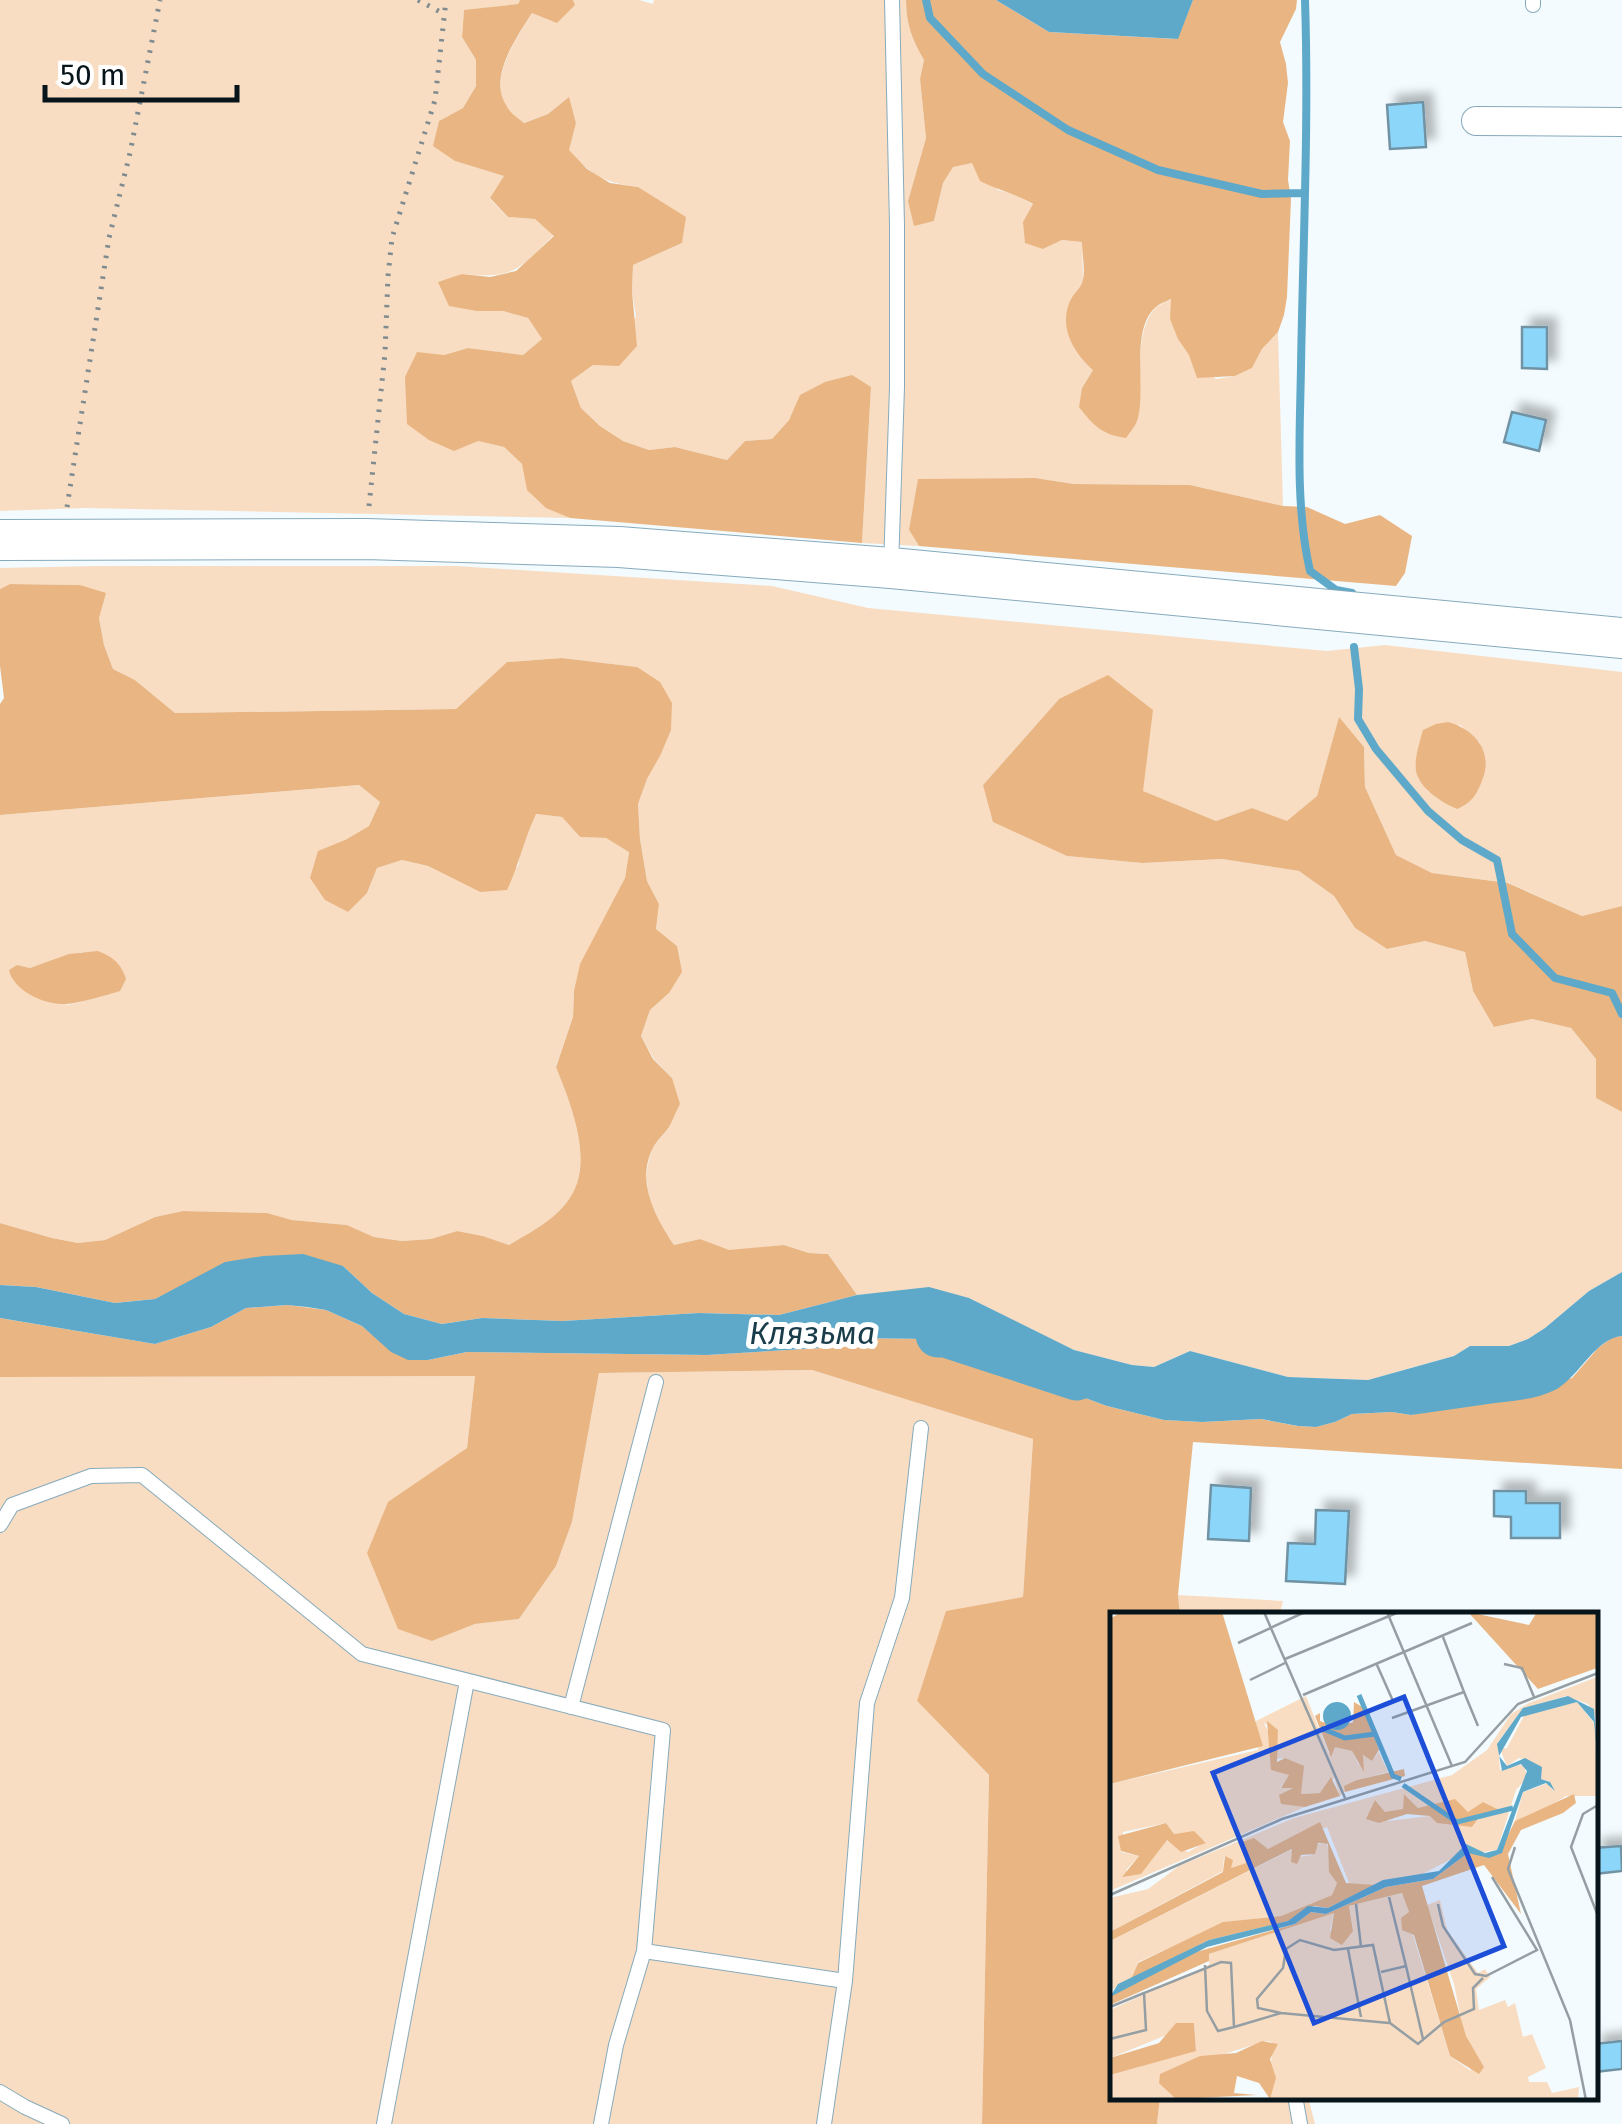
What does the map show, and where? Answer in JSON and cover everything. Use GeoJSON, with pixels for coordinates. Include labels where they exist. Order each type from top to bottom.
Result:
{"type":"FeatureCollection","features":[{"type":"Feature","properties":{"kind":"street"},"geometry":{"type":"LineString","coordinates":[[1476,121],[1622,122]]}},
{"type":"Feature","properties":{"kind":"street"},"geometry":{"type":"LineString","coordinates":[[0,540],[366,539],[620,547],[891,568],[1622,638]]}},
{"type":"Feature","properties":{"kind":"lane"},"geometry":{"type":"LineString","coordinates":[[891,568],[898,387],[892,0]]}},
{"type":"Feature","properties":{"kind":"lane"},"geometry":{"type":"LineString","coordinates":[[571,1707],[656,1382]]}},
{"type":"Feature","properties":{"kind":"lane"},"geometry":{"type":"LineString","coordinates":[[824,2124],[845,1981],[866,1704],[902,1598],[921,1428]]}},
{"type":"Feature","properties":{"kind":"lane"},"geometry":{"type":"LineString","coordinates":[[0,1525],[12,1505],[91,1476],[142,1474],[362,1654],[662,1730],[644,1951],[616,2045],[601,2124]]}},
{"type":"Feature","properties":{"kind":"lane"},"geometry":{"type":"LineString","coordinates":[[384,2124],[466,1681]]}},
{"type":"Feature","properties":{"kind":"lane"},"geometry":{"type":"LineString","coordinates":[[644,1951],[845,1981]]}},
{"type":"Feature","properties":{"kind":"lane"},"geometry":{"type":"LineString","coordinates":[[0,2092],[62,2124]]}},
{"type":"Feature","properties":{"kind":"lane"},"geometry":{"type":"LineString","coordinates":[[1296,2099],[1300,2124]]}},
{"type":"Feature","properties":{"kind":"path"},"geometry":{"type":"LineString","coordinates":[[62,540],[108,238],[130,152],[160,0]]}},
{"type":"Feature","properties":{"kind":"path"},"geometry":{"type":"LineString","coordinates":[[418,0],[444,14]]}},
{"type":"Feature","properties":{"kind":"path"},"geometry":{"type":"LineString","coordinates":[[366,539],[385,354],[392,238],[434,100],[446,0]]}},
{"type":"Feature","properties":{"kind":"shaded area"},"geometry":{"type":"Polygon","coordinates":[[[0,0],[520,0],[518,4],[464,11],[462,37],[476,60],[476,86],[463,108],[439,121],[455,161],[505,176],[490,199],[508,217],[535,219],[554,235],[514,270],[494,275],[462,274],[477,311],[503,311],[528,318],[542,339],[523,355],[468,348],[444,355],[478,441],[504,447],[522,464],[546,507],[570,518],[85,508],[0,511],[0,0]]]}},
{"type":"Feature","properties":{"kind":"shaded area"},"geometry":{"type":"Polygon","coordinates":[[[520,0],[573,0],[575,5],[557,23],[532,13],[502,70],[501,94],[509,110],[524,123],[548,114],[569,97],[576,123],[569,150],[587,169],[610,183],[638,187],[686,217],[682,243],[633,265],[637,346],[619,366],[593,365],[571,381],[581,408],[623,441],[649,450],[675,447],[727,460],[745,441],[772,439],[789,420],[800,395],[825,382],[852,375],[871,387],[862,543],[570,518],[546,508],[527,490],[522,464],[504,447],[478,441],[454,451],[407,424],[405,377],[417,352],[444,355],[468,348],[523,355],[542,339],[528,318],[503,311],[449,306],[438,282],[462,274],[490,277],[516,271],[554,236],[535,219],[508,217],[490,198],[504,176],[455,161],[433,146],[439,121],[463,108],[476,86],[476,60],[462,37],[464,10],[518,4],[520,0]]]}},
{"type":"Feature","properties":{"kind":"shaded area"},"geometry":{"type":"Polygon","coordinates":[[[573,0],[639,0],[653,4],[654,0],[906,0],[910,32],[924,60],[920,79],[926,138],[908,201],[934,221],[943,183],[953,166],[972,163],[998,190],[1033,205],[1043,249],[1062,240],[1082,242],[1083,282],[1071,298],[1093,370],[1082,388],[1137,422],[1142,336],[1158,306],[1172,299],[1183,345],[1216,379],[1252,368],[1262,349],[1278,332],[1283,506],[1190,485],[1074,484],[1034,478],[909,530],[919,546],[862,543],[871,387],[801,395],[789,420],[772,439],[745,441],[727,460],[675,447],[649,450],[623,441],[600,426],[581,408],[571,381],[593,365],[636,317],[633,265],[682,243],[638,187],[599,176],[568,150],[576,123],[568,98],[548,114],[523,123],[505,105],[500,82],[503,69],[532,13],[575,5],[573,0]]]}},
{"type":"Feature","properties":{"kind":"shaded area"},"geometry":{"type":"Polygon","coordinates":[[[906,0],[996,0],[1049,32],[1177,39],[1193,0],[1297,0],[1280,42],[1288,83],[1283,122],[1290,141],[1287,297],[1278,332],[1262,349],[1252,368],[1235,376],[1197,378],[1170,319],[1171,299],[1156,307],[1143,329],[1140,405],[1133,429],[1126,438],[1118,437],[1104,432],[1089,419],[1079,407],[1082,388],[1093,370],[1073,346],[1066,317],[1083,279],[1082,242],[1062,240],[1043,249],[1025,243],[1023,222],[1033,204],[980,181],[972,163],[953,167],[943,183],[934,221],[914,226],[908,201],[926,138],[920,79],[924,60],[910,32],[906,0]]]}},
{"type":"Feature","properties":{"kind":"shaded area"},"geometry":{"type":"Polygon","coordinates":[[[1035,478],[1074,484],[1190,485],[1283,506],[1307,507],[1345,524],[1380,515],[1412,536],[1405,573],[1396,586],[919,546],[909,530],[918,479],[1035,478]]]}},
{"type":"Feature","properties":{"kind":"shaded area"},"geometry":{"type":"Polygon","coordinates":[[[456,566],[772,586],[868,608],[1327,651],[1385,645],[1622,672],[1622,906],[1582,916],[1509,883],[1432,873],[1396,855],[1365,787],[1364,747],[1339,718],[1317,796],[1287,822],[1252,808],[1216,821],[1142,791],[1152,710],[1059,699],[983,785],[1067,856],[1142,863],[1222,859],[1299,871],[1334,896],[1355,928],[1387,949],[1425,941],[1465,952],[1473,991],[1494,1027],[1532,1019],[1571,1028],[1596,1059],[1596,1098],[1622,1112],[1622,1272],[1589,1291],[1528,1339],[1509,1346],[1470,1346],[1454,1356],[1368,1380],[1288,1377],[1190,1351],[1154,1367],[1132,1365],[1074,1350],[969,1298],[891,1292],[857,1295],[828,1254],[784,1245],[729,1251],[700,1239],[674,1245],[655,1211],[647,1176],[652,1150],[671,1120],[672,1078],[654,1059],[641,1036],[650,1010],[669,993],[677,946],[656,929],[659,904],[647,881],[640,839],[638,804],[660,756],[637,667],[562,658],[507,662],[456,709],[175,713],[135,680],[113,669],[99,618],[80,585],[10,584],[0,589],[0,568],[456,566]],[[1460,725],[1419,743],[1416,766],[1421,782],[1457,809],[1480,743],[1460,725]]]}},
{"type":"Feature","properties":{"kind":"shaded area"},"geometry":{"type":"Polygon","coordinates":[[[10,584],[80,585],[106,593],[99,618],[113,669],[135,680],[175,713],[456,709],[507,662],[562,658],[637,667],[660,682],[672,703],[671,730],[638,804],[640,839],[647,881],[659,904],[656,929],[677,946],[682,972],[669,993],[650,1010],[641,1036],[653,1059],[672,1078],[680,1104],[649,1159],[646,1172],[650,1197],[674,1245],[700,1239],[729,1250],[784,1245],[828,1254],[857,1295],[779,1315],[699,1313],[562,1321],[482,1318],[442,1324],[404,1314],[372,1293],[343,1266],[189,1282],[155,1299],[115,1303],[36,1287],[0,1285],[0,1223],[78,1243],[105,1240],[155,1217],[183,1211],[267,1213],[292,1220],[347,1225],[374,1237],[402,1241],[431,1239],[457,1231],[509,1245],[543,1224],[559,1212],[578,1182],[577,1131],[556,1067],[573,1017],[580,964],[625,878],[629,852],[606,838],[580,837],[562,817],[536,814],[507,890],[480,892],[428,866],[402,860],[377,868],[367,893],[348,912],[325,900],[310,878],[318,851],[369,826],[380,802],[359,785],[0,815],[0,704],[4,698],[0,589],[10,584]]]}},
{"type":"Feature","properties":{"kind":"shaded area"},"geometry":{"type":"Polygon","coordinates":[[[1108,675],[1153,710],[1143,791],[1216,821],[1252,808],[1287,821],[1317,796],[1339,717],[1364,747],[1365,787],[1396,855],[1432,873],[1508,883],[1582,916],[1622,906],[1622,1112],[1596,1098],[1596,1059],[1571,1028],[1532,1019],[1494,1027],[1473,991],[1465,952],[1425,941],[1387,949],[1355,928],[1334,896],[1299,871],[1222,859],[1142,863],[1067,856],[993,822],[983,785],[1059,699],[1108,675]]]}},
{"type":"Feature","properties":{"kind":"shaded area"},"geometry":{"type":"Polygon","coordinates":[[[1448,722],[1466,730],[1479,742],[1485,759],[1476,793],[1457,809],[1426,789],[1416,771],[1423,730],[1448,722]]]}},
{"type":"Feature","properties":{"kind":"shaded area"},"geometry":{"type":"Polygon","coordinates":[[[359,785],[380,802],[369,826],[345,840],[367,893],[377,868],[402,860],[428,866],[480,892],[518,866],[523,840],[535,814],[562,817],[580,837],[606,838],[629,851],[625,878],[574,991],[573,1017],[556,1066],[573,1113],[580,1149],[578,1182],[571,1196],[551,1218],[509,1245],[457,1231],[431,1239],[402,1241],[374,1237],[347,1225],[292,1220],[267,1213],[183,1211],[155,1217],[105,1240],[78,1243],[0,1223],[0,815],[359,785]],[[82,952],[30,968],[16,965],[67,1005],[106,995],[82,952]]]}},
{"type":"Feature","properties":{"kind":"shaded area"},"geometry":{"type":"Polygon","coordinates":[[[98,951],[122,969],[126,979],[120,991],[62,1004],[46,1002],[16,984],[9,970],[17,965],[30,968],[69,954],[98,951]]]}},
{"type":"Feature","properties":{"kind":"shaded area"},"geometry":{"type":"Polygon","coordinates":[[[288,1305],[326,1310],[362,1326],[376,1338],[428,1360],[467,1352],[707,1355],[820,1348],[852,1338],[929,1339],[1003,1352],[1022,1360],[1069,1392],[1164,1420],[1261,1419],[1316,1427],[1352,1414],[1411,1415],[1572,1378],[1598,1348],[1613,1337],[1622,1336],[1622,1469],[1193,1442],[1178,1595],[1180,1612],[1110,1612],[1110,2099],[1160,2099],[1157,2124],[982,2124],[989,1775],[917,1701],[946,1611],[1023,1597],[1033,1439],[812,1370],[599,1373],[572,1522],[556,1566],[519,1619],[475,1624],[432,1641],[398,1629],[367,1553],[388,1502],[467,1448],[475,1376],[0,1377],[0,1318],[155,1344],[211,1327],[246,1308],[288,1305]]]}},
{"type":"Feature","properties":{"kind":"shaded area"},"geometry":{"type":"Polygon","coordinates":[[[812,1370],[1033,1439],[1023,1597],[917,1701],[989,1775],[982,2124],[0,2124],[0,1377],[475,1376],[467,1448],[447,1463],[432,1641],[475,1624],[519,1619],[556,1566],[572,1522],[599,1373],[812,1370]]]}},
{"type":"Feature","properties":{"kind":"shaded area"},"geometry":{"type":"Polygon","coordinates":[[[1178,1595],[1283,1601],[1280,1612],[1180,1612],[1178,1595]]]}},
{"type":"Feature","properties":{"kind":"shaded area"},"geometry":{"type":"Polygon","coordinates":[[[1160,2099],[1309,2099],[1315,2124],[1157,2124],[1160,2099]]]}},
{"type":"Feature","properties":{"kind":"water"},"geometry":{"type":"Polygon","coordinates":[[[996,0],[1193,0],[1178,39],[1049,32],[996,0]]]}},
{"type":"Feature","properties":{"kind":"water"},"geometry":{"type":"Polygon","coordinates":[[[303,1254],[343,1266],[372,1293],[404,1314],[442,1324],[482,1318],[562,1321],[699,1313],[779,1315],[857,1295],[929,1287],[969,1298],[1074,1350],[1132,1365],[1154,1367],[1190,1351],[1288,1377],[1368,1380],[1454,1356],[1470,1346],[1509,1346],[1528,1339],[1589,1291],[1622,1272],[1622,1336],[1604,1343],[1565,1383],[1541,1396],[1411,1415],[1352,1414],[1316,1427],[1261,1419],[1164,1420],[1069,1392],[1022,1360],[1003,1352],[929,1339],[852,1338],[820,1348],[707,1355],[467,1352],[408,1360],[391,1352],[362,1326],[326,1310],[307,1307],[246,1308],[211,1327],[155,1344],[0,1318],[0,1285],[36,1287],[115,1303],[155,1299],[225,1262],[303,1254]]]}},
{"type":"Feature","properties":{"kind":"building"},"geometry":{"type":"Polygon","coordinates":[[[1423,102],[1426,147],[1390,149],[1387,105],[1423,102]]]}},
{"type":"Feature","properties":{"kind":"building"},"geometry":{"type":"Polygon","coordinates":[[[1522,327],[1547,327],[1547,369],[1522,368],[1522,327]]]}},
{"type":"Feature","properties":{"kind":"building"},"geometry":{"type":"Polygon","coordinates":[[[1512,412],[1546,420],[1539,451],[1504,442],[1512,412]]]}},
{"type":"Feature","properties":{"kind":"building"},"geometry":{"type":"Polygon","coordinates":[[[1211,1485],[1251,1488],[1249,1541],[1208,1539],[1211,1485]]]}},
{"type":"Feature","properties":{"kind":"building"},"geometry":{"type":"Polygon","coordinates":[[[1494,1491],[1526,1491],[1526,1503],[1560,1503],[1560,1538],[1511,1538],[1511,1517],[1494,1516],[1494,1491]]]}},
{"type":"Feature","properties":{"kind":"building"},"geometry":{"type":"Polygon","coordinates":[[[1316,1510],[1349,1511],[1345,1584],[1286,1581],[1288,1543],[1315,1544],[1316,1510]]]}},
{"type":"Feature","properties":{"kind":"building"},"geometry":{"type":"Polygon","coordinates":[[[1621,1846],[1622,1871],[1597,1874],[1597,1848],[1621,1846]]]}},
{"type":"Feature","properties":{"kind":"building"},"geometry":{"type":"Polygon","coordinates":[[[1622,2041],[1622,2069],[1597,2072],[1597,2044],[1622,2041]]]}},
{"type":"Feature","properties":{"kind":"waterway"},"geometry":{"type":"LineString","coordinates":[[926,0],[930,18],[983,74],[1068,130],[1158,170],[1262,194],[1303,193]]}},
{"type":"Feature","properties":{"kind":"waterway"},"geometry":{"type":"LineString","coordinates":[[1305,0],[1299,443],[1302,521],[1310,571],[1336,590],[1352,593]]}},
{"type":"Feature","properties":{"kind":"waterway"},"geometry":{"type":"LineString","coordinates":[[1354,647],[1358,719],[1376,749],[1428,811],[1462,840],[1497,860],[1512,934],[1555,978],[1612,993],[1622,1014]]}},
{"type":"Feature","properties":{"kind":"waterway","name":"Клязьма"},"geometry":{"type":"LineString","coordinates":[[938,1335],[1077,1378]]}}]}
